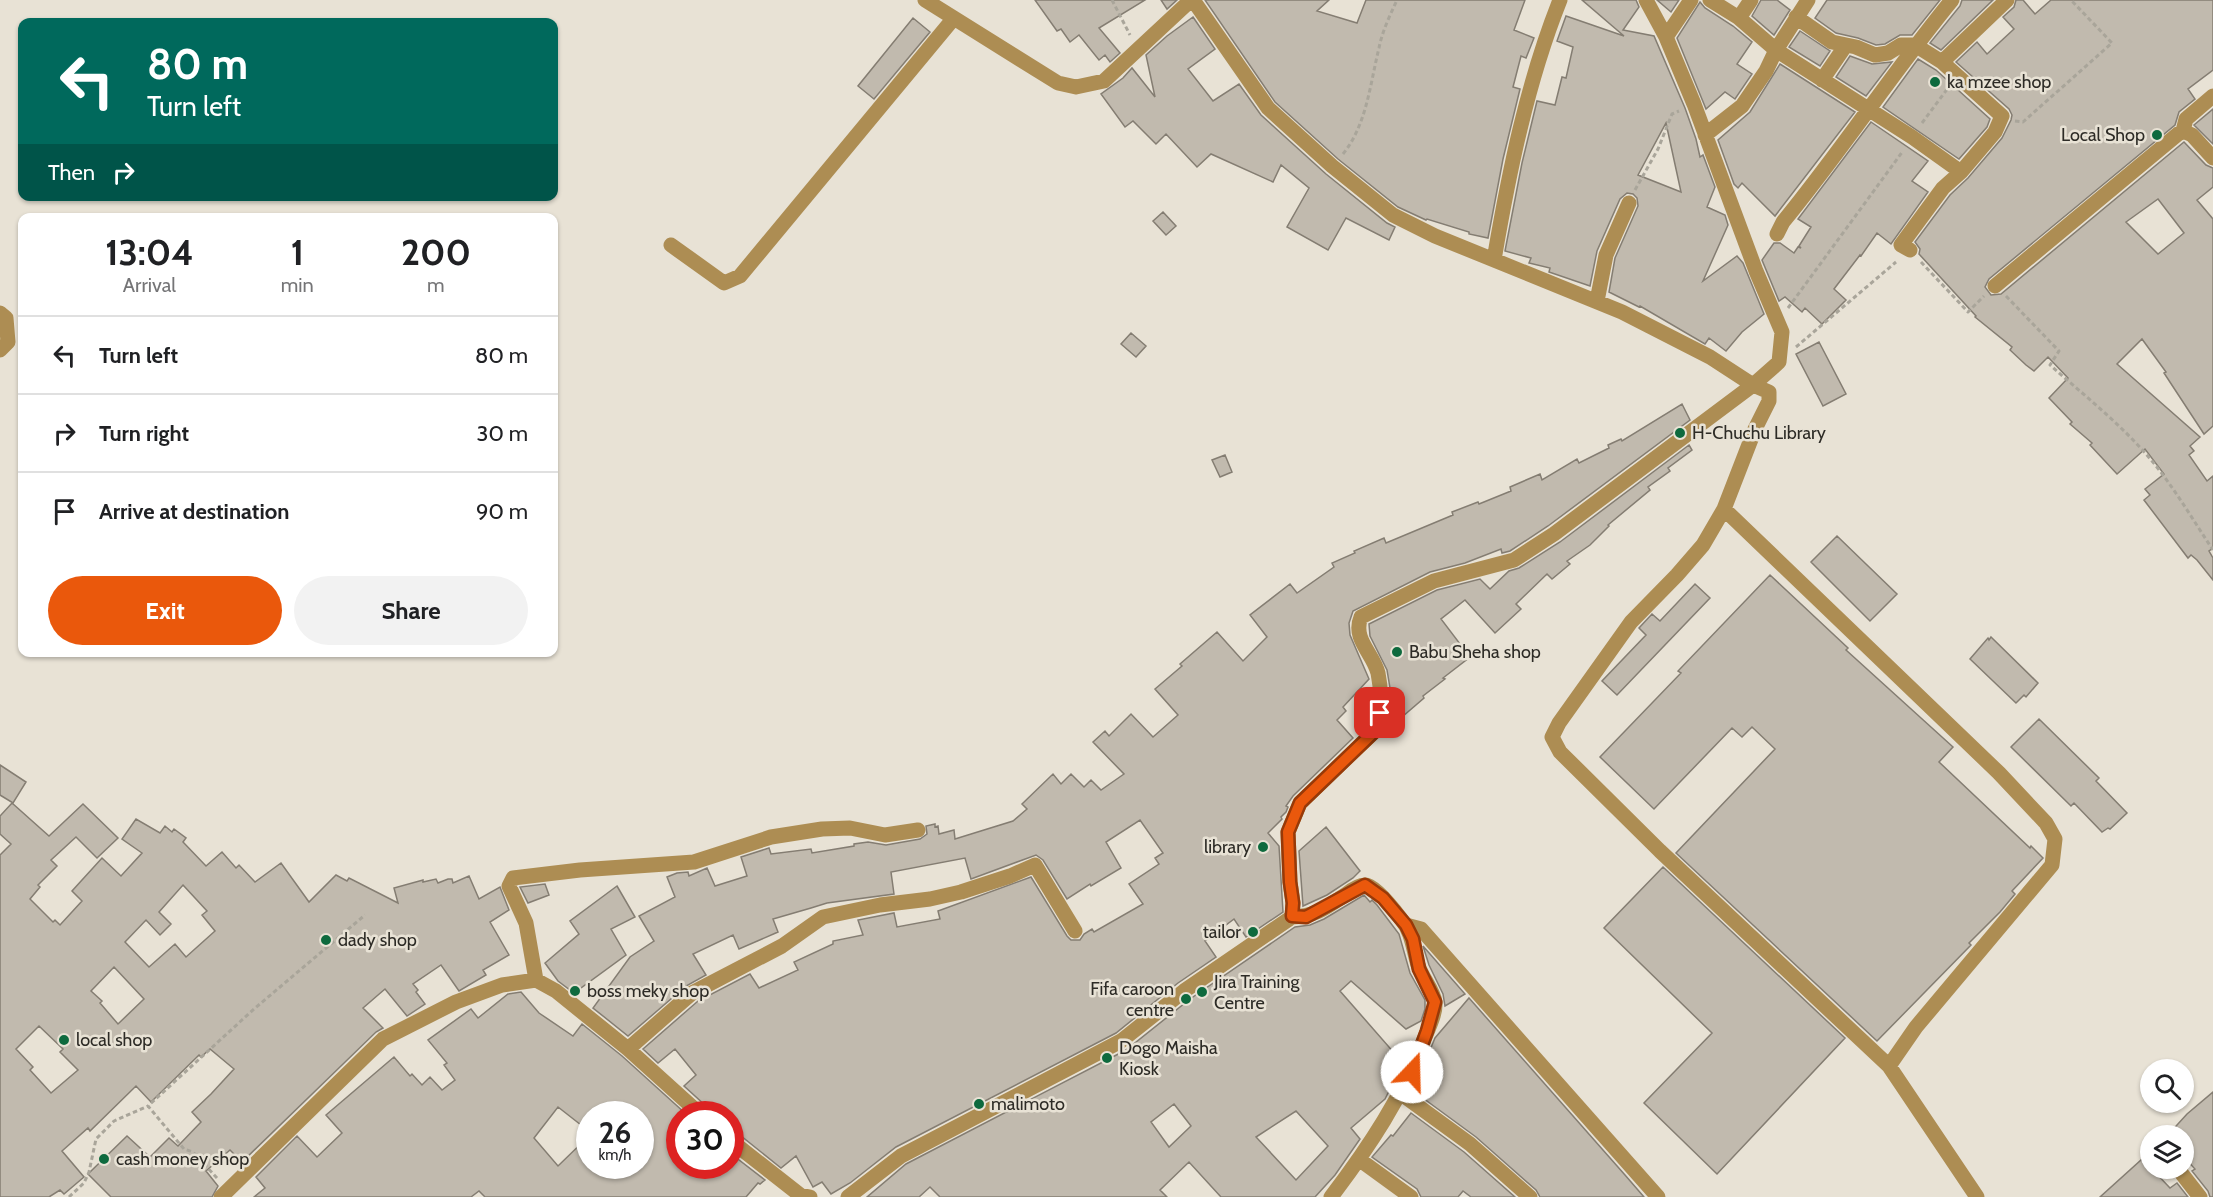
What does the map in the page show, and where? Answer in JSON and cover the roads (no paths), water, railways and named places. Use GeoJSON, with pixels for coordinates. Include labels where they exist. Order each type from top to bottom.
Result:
{"type":"FeatureCollection","features":[{"type":"Feature","properties":{"kind":"street"},"geometry":{"type":"LineString","coordinates":[[925,0],[1058,83],[1076,87],[1104,81],[1192,0],[1268,108],[1332,166],[1393,216],[1435,236],[1622,312],[1710,357],[1753,385],[1769,392],[1769,400],[1755,429],[1724,509],[1703,545],[1631,622],[1559,723],[1552,737],[1560,752],[1660,851],[1889,1066],[1977,1197]]}},
{"type":"Feature","properties":{"kind":"street"},"geometry":{"type":"LineString","coordinates":[[1494,260],[1520,127],[1546,34],[1560,0]]}},
{"type":"Feature","properties":{"kind":"street"},"geometry":{"type":"LineString","coordinates":[[1292,916],[1288,832],[1300,803],[1377,729],[1381,693],[1377,671],[1359,635],[1358,626],[1361,617],[1434,581],[1514,560],[1554,534],[1753,385],[1779,362],[1782,333],[1694,104],[1666,37],[1646,0]]}},
{"type":"Feature","properties":{"kind":"street"},"geometry":{"type":"LineString","coordinates":[[1666,37],[1691,0]]}},
{"type":"Feature","properties":{"kind":"street"},"geometry":{"type":"LineString","coordinates":[[1710,0],[1738,18],[1776,50],[1912,136],[1961,172]]}},
{"type":"Feature","properties":{"kind":"street"},"geometry":{"type":"LineString","coordinates":[[1738,18],[1751,0]]}},
{"type":"Feature","properties":{"kind":"street"},"geometry":{"type":"LineString","coordinates":[[1705,135],[1742,106],[1766,71],[1776,50],[1808,0]]}},
{"type":"Feature","properties":{"kind":"street"},"geometry":{"type":"LineString","coordinates":[[1777,234],[1915,45],[1952,0]]}},
{"type":"Feature","properties":{"kind":"street"},"geometry":{"type":"LineString","coordinates":[[1942,62],[2007,0]]}},
{"type":"Feature","properties":{"kind":"street"},"geometry":{"type":"LineString","coordinates":[[1796,17],[1832,42],[1856,47],[1875,55],[1888,53],[1901,45],[1915,45],[1942,62],[2002,116],[1995,132],[1961,172],[1943,188],[1901,245],[1910,250]]}},
{"type":"Feature","properties":{"kind":"street"},"geometry":{"type":"LineString","coordinates":[[671,245],[724,283],[740,276],[954,18]]}},
{"type":"Feature","properties":{"kind":"street"},"geometry":{"type":"LineString","coordinates":[[1822,80],[1846,45]]}},
{"type":"Feature","properties":{"kind":"street"},"geometry":{"type":"LineString","coordinates":[[1995,286],[2183,131],[2186,119],[2213,96]]}},
{"type":"Feature","properties":{"kind":"street"},"geometry":{"type":"LineString","coordinates":[[2183,131],[2192,135],[2213,158]]}},
{"type":"Feature","properties":{"kind":"street"},"geometry":{"type":"LineString","coordinates":[[1597,301],[1606,255],[1629,202]]}},
{"type":"Feature","properties":{"kind":"street"},"geometry":{"type":"LineString","coordinates":[[0,313],[6,318],[8,342],[0,350]]}},
{"type":"Feature","properties":{"kind":"street"},"geometry":{"type":"LineString","coordinates":[[1724,509],[1999,773],[2046,823],[2055,838],[2052,865],[1916,1027],[1889,1066]]}},
{"type":"Feature","properties":{"kind":"street"},"geometry":{"type":"LineString","coordinates":[[536,980],[526,923],[509,886],[513,878],[580,870],[694,862],[771,837],[822,829],[850,828],[885,835],[918,830]]}},
{"type":"Feature","properties":{"kind":"street"},"geometry":{"type":"LineString","coordinates":[[628,1049],[692,993],[782,946],[823,917],[880,904],[930,899],[961,892],[1035,865],[1075,932]]}},
{"type":"Feature","properties":{"kind":"street"},"geometry":{"type":"LineString","coordinates":[[849,1197],[901,1156],[1120,1041],[1184,991],[1292,916],[1306,917],[1365,885],[1383,898],[1406,925],[1413,939],[1419,969],[1435,1002],[1416,1062],[1384,1123],[1337,1195]]}},
{"type":"Feature","properties":{"kind":"street"},"geometry":{"type":"LineString","coordinates":[[1406,925],[1421,929],[1658,1197]]}},
{"type":"Feature","properties":{"kind":"street"},"geometry":{"type":"LineString","coordinates":[[225,1194],[383,1040],[456,1002],[502,986],[536,980],[556,991],[628,1049],[686,1101]]}},
{"type":"Feature","properties":{"kind":"street"},"geometry":{"type":"LineString","coordinates":[[1400,1092],[1470,1144],[1530,1197]]}},
{"type":"Feature","properties":{"kind":"street"},"geometry":{"type":"LineString","coordinates":[[744,1151],[800,1195],[810,1197]]}},
{"type":"Feature","properties":{"kind":"street"},"geometry":{"type":"LineString","coordinates":[[1360,1160],[1411,1197]]}},
{"type":"Feature","properties":{"kind":"street"},"geometry":{"type":"LineString","coordinates":[[2186,1179],[2200,1197]]}},
{"type":"Feature","properties":{"kind":"place","name":"ka mzee shop"},"geometry":{"type":"Point","coordinates":[1935,82]}},
{"type":"Feature","properties":{"kind":"place","name":"Local Shop"},"geometry":{"type":"Point","coordinates":[2157,135]}},
{"type":"Feature","properties":{"kind":"place","name":"H-Chuchu Library"},"geometry":{"type":"Point","coordinates":[1680,433]}},
{"type":"Feature","properties":{"kind":"place","name":"Babu Sheha shop"},"geometry":{"type":"Point","coordinates":[1397,652]}},
{"type":"Feature","properties":{"kind":"place","name":"library"},"geometry":{"type":"Point","coordinates":[1263,847]}},
{"type":"Feature","properties":{"kind":"place","name":"tailor"},"geometry":{"type":"Point","coordinates":[1253,932]}},
{"type":"Feature","properties":{"kind":"place","name":"dady shop"},"geometry":{"type":"Point","coordinates":[326,940]}},
{"type":"Feature","properties":{"kind":"place","name":"boss meky shop"},"geometry":{"type":"Point","coordinates":[575,991]}},
{"type":"Feature","properties":{"kind":"place","name":"Jira Training Centre"},"geometry":{"type":"Point","coordinates":[1202,992]}},
{"type":"Feature","properties":{"kind":"place","name":"Fifa caroon centre"},"geometry":{"type":"Point","coordinates":[1186,999]}},
{"type":"Feature","properties":{"kind":"place","name":"local shop"},"geometry":{"type":"Point","coordinates":[64,1040]}},
{"type":"Feature","properties":{"kind":"place","name":"Dogo Maisha Kiosk"},"geometry":{"type":"Point","coordinates":[1107,1058]}},
{"type":"Feature","properties":{"kind":"place","name":"malimoto"},"geometry":{"type":"Point","coordinates":[979,1104]}},
{"type":"Feature","properties":{"kind":"place","name":"cash money shop"},"geometry":{"type":"Point","coordinates":[104,1159]}}]}
